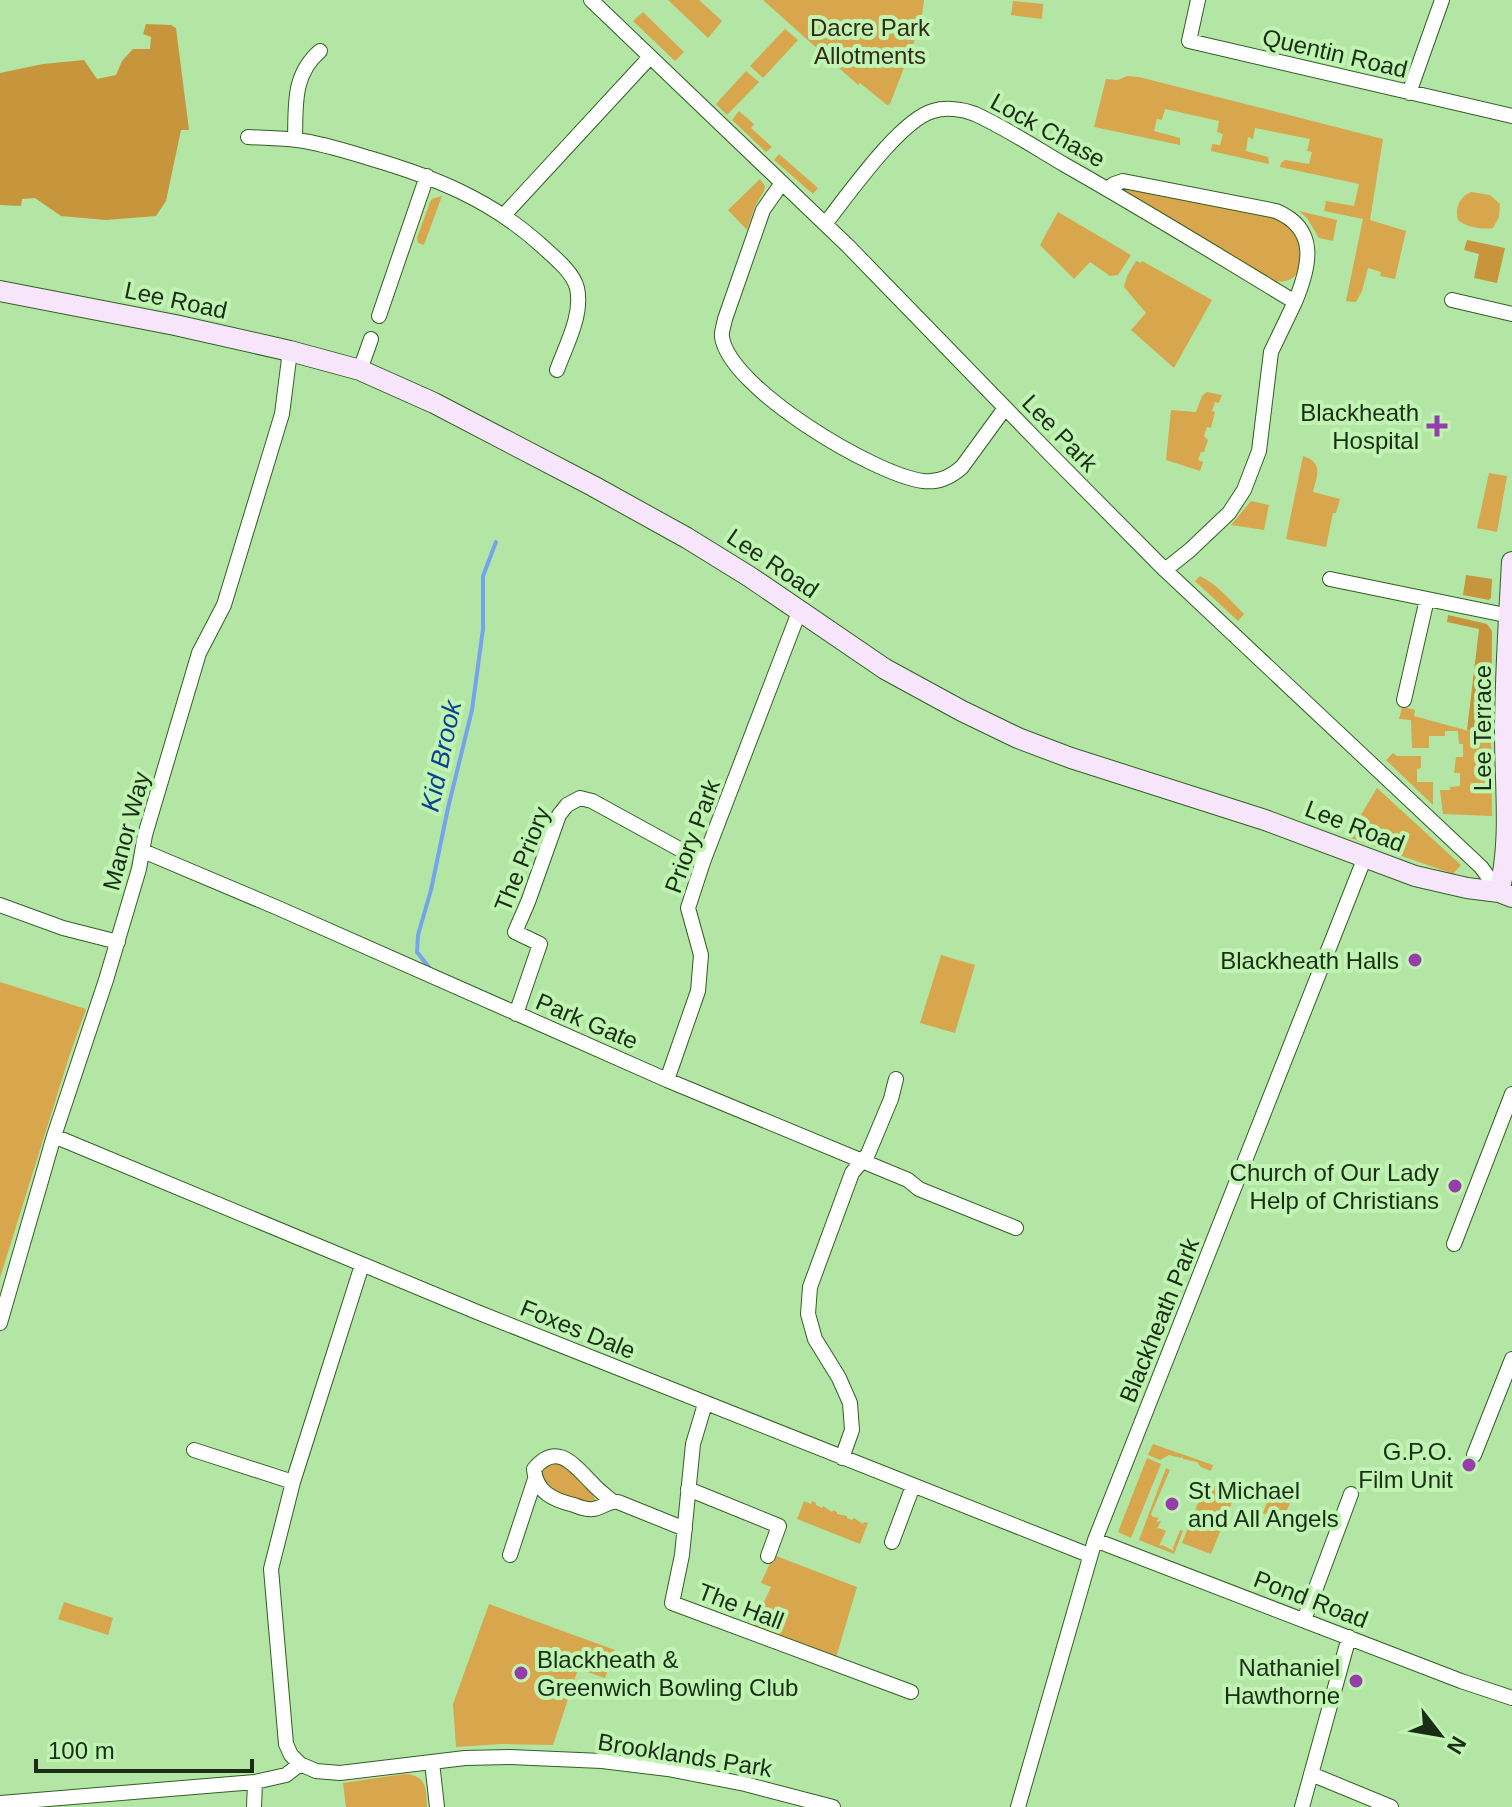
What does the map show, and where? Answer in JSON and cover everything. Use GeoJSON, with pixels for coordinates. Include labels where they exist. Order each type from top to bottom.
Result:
{"type":"FeatureCollection","features":[{"type":"Feature","properties":{"kind":"main road","name":"Lee Road"},"geometry":{"type":"LineString","coordinates":[[0,291],[175,325],[360,370],[434,403],[687,538],[885,669],[1018,738],[1265,820],[1415,876],[1506,895]]}},
{"type":"Feature","properties":{"kind":"main road","name":"Lee Terrace"},"geometry":{"type":"LineString","coordinates":[[1506,895],[1510,818],[1505,732],[1512,562]]}},
{"type":"Feature","properties":{"kind":"street","name":"Lee Park"},"geometry":{"type":"LineString","coordinates":[[591,0],[825,224],[1165,570],[1477,862],[1506,895]]}},
{"type":"Feature","properties":{"kind":"street","name":"Quentin Road"},"geometry":{"type":"LineString","coordinates":[[1198,0],[1189,41],[1512,116]]}},
{"type":"Feature","properties":{"kind":"street"},"geometry":{"type":"LineString","coordinates":[[1409,93],[1442,0]]}},
{"type":"Feature","properties":{"kind":"street"},"geometry":{"type":"LineString","coordinates":[[295,140],[299,80],[309,61],[320,51]]}},
{"type":"Feature","properties":{"kind":"street"},"geometry":{"type":"LineString","coordinates":[[504,215],[650,57]]}},
{"type":"Feature","properties":{"kind":"street","name":"Lock Chase"},"geometry":{"type":"LineString","coordinates":[[825,224],[908,125],[932,111],[964,111],[986,120],[1107,189],[1295,302]]}},
{"type":"Feature","properties":{"kind":"street"},"geometry":{"type":"LineString","coordinates":[[248,137],[295,140],[355,153],[427,176],[464,192],[504,215],[555,258],[576,284],[578,302],[575,320],[557,370]]}},
{"type":"Feature","properties":{"kind":"street"},"geometry":{"type":"LineString","coordinates":[[379,316],[427,176]]}},
{"type":"Feature","properties":{"kind":"street","name":"Lock Chase"},"geometry":{"type":"LineString","coordinates":[[1107,189],[1123,181],[1276,211],[1299,226],[1308,251],[1295,302],[1271,352],[1259,451],[1244,490],[1229,513],[1165,570]]}},
{"type":"Feature","properties":{"kind":"street"},"geometry":{"type":"LineString","coordinates":[[782,183],[763,210],[725,319],[722,336],[727,352],[750,380],[789,414],[843,448],[922,481],[944,480],[953,475],[1005,408]]}},
{"type":"Feature","properties":{"kind":"street"},"geometry":{"type":"LineString","coordinates":[[1452,300],[1512,314]]}},
{"type":"Feature","properties":{"kind":"street"},"geometry":{"type":"LineString","coordinates":[[360,370],[371,339]]}},
{"type":"Feature","properties":{"kind":"street","name":"Manor Way"},"geometry":{"type":"LineString","coordinates":[[0,1323],[54,1136],[118,942],[139,869],[145,835],[199,653],[224,605],[282,414],[290,351]]}},
{"type":"Feature","properties":{"kind":"street"},"geometry":{"type":"LineString","coordinates":[[1330,579],[1510,616]]}},
{"type":"Feature","properties":{"kind":"street"},"geometry":{"type":"LineString","coordinates":[[1404,700],[1427,599]]}},
{"type":"Feature","properties":{"kind":"street","name":"Priory Park"},"geometry":{"type":"LineString","coordinates":[[667,1080],[698,991],[701,955],[688,908],[799,612]]}},
{"type":"Feature","properties":{"kind":"street","name":"The Priory"},"geometry":{"type":"LineString","coordinates":[[516,1014],[540,944],[515,932],[559,815],[567,805],[580,798],[592,801],[703,862]]}},
{"type":"Feature","properties":{"kind":"street","name":"Park Gate"},"geometry":{"type":"LineString","coordinates":[[143,851],[667,1080],[908,1180],[919,1189],[1016,1228]]}},
{"type":"Feature","properties":{"kind":"street","name":"Blackheath Park"},"geometry":{"type":"LineString","coordinates":[[1018,1807],[1089,1555],[1365,857]]}},
{"type":"Feature","properties":{"kind":"street"},"geometry":{"type":"LineString","coordinates":[[0,905],[63,928],[118,942]]}},
{"type":"Feature","properties":{"kind":"street"},"geometry":{"type":"LineString","coordinates":[[842,1458],[852,1430],[850,1403],[815,1339],[808,1314],[810,1287],[852,1173],[868,1154],[896,1079]]}},
{"type":"Feature","properties":{"kind":"street"},"geometry":{"type":"LineString","coordinates":[[1454,1244],[1512,1094]]}},
{"type":"Feature","properties":{"kind":"street","name":"Foxes Dale"},"geometry":{"type":"LineString","coordinates":[[54,1136],[705,1404],[1089,1555]]}},
{"type":"Feature","properties":{"kind":"street"},"geometry":{"type":"LineString","coordinates":[[0,1803],[255,1782],[286,1775],[300,1764],[286,1744],[271,1569],[293,1482],[362,1265]]}},
{"type":"Feature","properties":{"kind":"street"},"geometry":{"type":"LineString","coordinates":[[1474,1455],[1512,1359]]}},
{"type":"Feature","properties":{"kind":"street","name":"The Hall"},"geometry":{"type":"LineString","coordinates":[[705,1404],[693,1444],[682,1555],[672,1603],[911,1692]]}},
{"type":"Feature","properties":{"kind":"street"},"geometry":{"type":"LineString","coordinates":[[194,1450],[293,1482]]}},
{"type":"Feature","properties":{"kind":"street"},"geometry":{"type":"LineString","coordinates":[[612,1501],[592,1509],[547,1495],[535,1479],[534,1469],[541,1460],[553,1455],[565,1458],[612,1501],[685,1529]]}},
{"type":"Feature","properties":{"kind":"street"},"geometry":{"type":"LineString","coordinates":[[510,1555],[535,1479]]}},
{"type":"Feature","properties":{"kind":"street"},"geometry":{"type":"LineString","coordinates":[[892,1542],[913,1486]]}},
{"type":"Feature","properties":{"kind":"street"},"geometry":{"type":"LineString","coordinates":[[688,1489],[779,1526],[768,1556]]}},
{"type":"Feature","properties":{"kind":"street"},"geometry":{"type":"LineString","coordinates":[[1304,1620],[1351,1494]]}},
{"type":"Feature","properties":{"kind":"street","name":"Pond Road"},"geometry":{"type":"LineString","coordinates":[[1095,1540],[1512,1698]]}},
{"type":"Feature","properties":{"kind":"street"},"geometry":{"type":"LineString","coordinates":[[1302,1807],[1349,1637]]}},
{"type":"Feature","properties":{"kind":"street","name":"Brooklands Park"},"geometry":{"type":"LineString","coordinates":[[300,1764],[316,1771],[340,1773],[465,1758],[602,1761],[668,1769],[745,1784],[833,1807]]}},
{"type":"Feature","properties":{"kind":"street"},"geometry":{"type":"LineString","coordinates":[[432,1762],[437,1803]]}},
{"type":"Feature","properties":{"kind":"street"},"geometry":{"type":"LineString","coordinates":[[1311,1774],[1391,1807]]}},
{"type":"Feature","properties":{"kind":"street"},"geometry":{"type":"LineString","coordinates":[[254,1807],[255,1782]]}},
{"type":"Feature","properties":{"kind":"green space"},"geometry":{"type":"Polygon","coordinates":[[[668,0],[699,0],[722,21],[708,38],[668,0]]]}},
{"type":"Feature","properties":{"kind":"green space","name":"Dacre Park Allotments"},"geometry":{"type":"Polygon","coordinates":[[[763,0],[924,0],[921,24],[890,104],[887,105],[860,83],[858,85],[763,0]]]}},
{"type":"Feature","properties":{"kind":"green space"},"geometry":{"type":"Polygon","coordinates":[[[1013,1],[1043,4],[1042,19],[1011,15],[1013,1]]]}},
{"type":"Feature","properties":{"kind":"green space"},"geometry":{"type":"Polygon","coordinates":[[[643,12],[684,52],[675,61],[633,21],[643,12]]]}},
{"type":"Feature","properties":{"kind":"green space"},"geometry":{"type":"Polygon","coordinates":[[[785,29],[798,40],[763,78],[750,66],[785,29]]]}},
{"type":"Feature","properties":{"kind":"green space"},"geometry":{"type":"Polygon","coordinates":[[[746,71],[759,82],[727,115],[716,104],[746,71]]]}},
{"type":"Feature","properties":{"kind":"green space"},"geometry":{"type":"Polygon","coordinates":[[[1127,76],[1383,139],[1370,220],[1406,231],[1395,279],[1380,276],[1381,272],[1368,268],[1356,302],[1346,301],[1363,219],[1324,211],[1326,201],[1354,206],[1359,184],[1280,167],[1285,160],[1309,164],[1312,152],[1307,151],[1310,139],[1255,128],[1253,139],[1248,137],[1246,151],[1268,157],[1269,164],[1211,151],[1212,144],[1220,145],[1223,134],[1217,132],[1219,121],[1165,109],[1162,120],[1157,119],[1154,131],[1180,138],[1180,145],[1094,127],[1106,79],[1118,80],[1127,76]]]}},
{"type":"Feature","properties":{"kind":"green space"},"geometry":{"type":"Polygon","coordinates":[[[739,111],[754,124],[751,128],[772,147],[766,152],[732,120],[739,111]]]}},
{"type":"Feature","properties":{"kind":"green space"},"geometry":{"type":"Polygon","coordinates":[[[779,154],[818,188],[813,194],[774,160],[779,154]]]}},
{"type":"Feature","properties":{"kind":"green space"},"geometry":{"type":"Polygon","coordinates":[[[760,179],[765,186],[764,191],[747,230],[728,210],[760,179]]]}},
{"type":"Feature","properties":{"kind":"green space"},"geometry":{"type":"Polygon","coordinates":[[[1120,187],[1277,218],[1287,224],[1300,242],[1302,259],[1297,273],[1284,281],[1275,281],[1122,192],[1120,187]]]}},
{"type":"Feature","properties":{"kind":"green space"},"geometry":{"type":"Polygon","coordinates":[[[1471,192],[1490,195],[1500,204],[1499,217],[1493,228],[1474,227],[1458,220],[1459,203],[1471,192]]]}},
{"type":"Feature","properties":{"kind":"green space"},"geometry":{"type":"Polygon","coordinates":[[[442,196],[424,245],[418,243],[430,202],[442,196]]]}},
{"type":"Feature","properties":{"kind":"green space"},"geometry":{"type":"Polygon","coordinates":[[[1299,211],[1337,220],[1333,241],[1319,238],[1299,211]]]}},
{"type":"Feature","properties":{"kind":"green space"},"geometry":{"type":"Polygon","coordinates":[[[1058,212],[1131,255],[1118,275],[1110,276],[1090,262],[1074,279],[1040,245],[1058,212]]]}},
{"type":"Feature","properties":{"kind":"green space"},"geometry":{"type":"Polygon","coordinates":[[[1136,261],[1142,261],[1212,300],[1174,368],[1131,330],[1146,313],[1124,287],[1136,261]]]}},
{"type":"Feature","properties":{"kind":"green space"},"geometry":{"type":"Polygon","coordinates":[[[1207,392],[1222,395],[1219,403],[1215,402],[1211,428],[1207,427],[1204,436],[1208,440],[1198,460],[1203,462],[1200,471],[1166,460],[1171,410],[1196,412],[1202,396],[1207,392]]]}},
{"type":"Feature","properties":{"kind":"green space"},"geometry":{"type":"Polygon","coordinates":[[[1303,456],[1316,466],[1313,492],[1340,499],[1336,513],[1333,513],[1326,547],[1286,539],[1303,456]]]}},
{"type":"Feature","properties":{"kind":"green space"},"geometry":{"type":"Polygon","coordinates":[[[1489,473],[1507,476],[1497,532],[1477,528],[1489,473]]]}},
{"type":"Feature","properties":{"kind":"green space"},"geometry":{"type":"Polygon","coordinates":[[[1251,501],[1269,505],[1264,530],[1231,525],[1251,501]]]}},
{"type":"Feature","properties":{"kind":"green space"},"geometry":{"type":"Polygon","coordinates":[[[1200,576],[1218,588],[1244,614],[1238,621],[1195,581],[1200,576]]]}},
{"type":"Feature","properties":{"kind":"green space"},"geometry":{"type":"Polygon","coordinates":[[[1402,707],[1415,710],[1414,716],[1491,737],[1492,816],[1443,814],[1440,790],[1460,786],[1460,773],[1454,773],[1456,757],[1463,757],[1463,744],[1459,744],[1458,731],[1445,731],[1445,736],[1429,736],[1429,748],[1412,748],[1411,720],[1399,719],[1402,707]]]}},
{"type":"Feature","properties":{"kind":"green space"},"geometry":{"type":"Polygon","coordinates":[[[1393,753],[1397,756],[1421,756],[1417,782],[1433,782],[1433,805],[1386,760],[1393,753]]]}},
{"type":"Feature","properties":{"kind":"green space"},"geometry":{"type":"Polygon","coordinates":[[[1377,788],[1461,865],[1453,874],[1348,837],[1377,788]]]}},
{"type":"Feature","properties":{"kind":"green space"},"geometry":{"type":"Polygon","coordinates":[[[941,955],[975,965],[955,1033],[920,1023],[941,955]]]}},
{"type":"Feature","properties":{"kind":"green space"},"geometry":{"type":"Polygon","coordinates":[[[0,982],[86,1009],[0,1278],[0,982]]]}},
{"type":"Feature","properties":{"kind":"green space"},"geometry":{"type":"Polygon","coordinates":[[[1153,1444],[1213,1465],[1211,1471],[1182,1456],[1169,1455],[1160,1460],[1148,1455],[1153,1444]]]}},
{"type":"Feature","properties":{"kind":"green space"},"geometry":{"type":"Polygon","coordinates":[[[1147,1458],[1161,1464],[1131,1538],[1118,1532],[1147,1458]]]}},
{"type":"Feature","properties":{"kind":"green space"},"geometry":{"type":"Polygon","coordinates":[[[549,1463],[563,1463],[591,1491],[596,1502],[572,1500],[551,1487],[541,1475],[542,1468],[549,1463]]]}},
{"type":"Feature","properties":{"kind":"green space"},"geometry":{"type":"Polygon","coordinates":[[[1166,1468],[1170,1470],[1151,1514],[1159,1518],[1156,1522],[1161,1521],[1157,1529],[1166,1531],[1159,1546],[1174,1551],[1180,1530],[1183,1531],[1174,1554],[1139,1540],[1166,1468]]]}},
{"type":"Feature","properties":{"kind":"green space"},"geometry":{"type":"Polygon","coordinates":[[[1206,1483],[1235,1495],[1211,1554],[1182,1543],[1206,1483]]]}},
{"type":"Feature","properties":{"kind":"green space"},"geometry":{"type":"Polygon","coordinates":[[[1273,1487],[1294,1495],[1286,1512],[1278,1509],[1274,1518],[1263,1513],[1273,1487]]]}},
{"type":"Feature","properties":{"kind":"green space"},"geometry":{"type":"Polygon","coordinates":[[[804,1501],[811,1504],[812,1501],[852,1520],[868,1523],[860,1544],[797,1519],[804,1501]]]}},
{"type":"Feature","properties":{"kind":"green space"},"geometry":{"type":"Polygon","coordinates":[[[776,1556],[857,1587],[835,1661],[751,1630],[771,1587],[761,1583],[776,1556]]]}},
{"type":"Feature","properties":{"kind":"green space"},"geometry":{"type":"Polygon","coordinates":[[[64,1602],[113,1618],[108,1635],[58,1619],[64,1602]]]}},
{"type":"Feature","properties":{"kind":"green space","name":"Blackheath & Greenwich Bowling Club"},"geometry":{"type":"Polygon","coordinates":[[[489,1604],[615,1650],[605,1678],[578,1669],[553,1745],[456,1747],[453,1704],[489,1604]]]}},
{"type":"Feature","properties":{"kind":"green space"},"geometry":{"type":"Polygon","coordinates":[[[404,1774],[417,1777],[424,1784],[427,1807],[346,1807],[343,1783],[404,1774]]]}},
{"type":"Feature","properties":{"kind":"shaded area"},"geometry":{"type":"Polygon","coordinates":[[[146,24],[176,28],[189,130],[181,130],[166,201],[156,216],[106,220],[61,216],[35,198],[22,199],[21,206],[0,205],[0,73],[84,60],[97,79],[116,75],[122,61],[133,49],[150,49],[151,37],[143,34],[146,24]]]}},
{"type":"Feature","properties":{"kind":"shaded area"},"geometry":{"type":"Polygon","coordinates":[[[1467,240],[1505,248],[1497,283],[1474,278],[1479,254],[1464,250],[1467,240]]]}},
{"type":"Feature","properties":{"kind":"shaded area"},"geometry":{"type":"Polygon","coordinates":[[[1466,575],[1492,579],[1489,600],[1463,595],[1466,575]]]}},
{"type":"Feature","properties":{"kind":"shaded area"},"geometry":{"type":"Polygon","coordinates":[[[1448,615],[1487,624],[1492,631],[1491,737],[1467,730],[1479,629],[1447,622],[1448,615]]]}},
{"type":"Feature","properties":{"kind":"waterway","name":"Kid Brook"},"geometry":{"type":"LineString","coordinates":[[432,971],[417,952],[418,935],[472,710],[483,629],[483,576],[496,542]]}},
{"type":"Feature","properties":{"kind":"place","name":"Blackheath Hospital"},"geometry":{"type":"Point","coordinates":[1437,426]}},
{"type":"Feature","properties":{"kind":"place","name":"Blackheath Halls"},"geometry":{"type":"Point","coordinates":[1415,960]}},
{"type":"Feature","properties":{"kind":"place","name":"Church of Our Lady Help of Christians"},"geometry":{"type":"Point","coordinates":[1455,1186]}},
{"type":"Feature","properties":{"kind":"place","name":"G.P.O. Film Unit"},"geometry":{"type":"Point","coordinates":[1469,1465]}},
{"type":"Feature","properties":{"kind":"place","name":"St Michael and All Angels"},"geometry":{"type":"Point","coordinates":[1172,1504]}},
{"type":"Feature","properties":{"kind":"place","name":"Blackheath & Greenwich Bowling Club"},"geometry":{"type":"Point","coordinates":[521,1673]}},
{"type":"Feature","properties":{"kind":"place","name":"Nathaniel Hawthorne"},"geometry":{"type":"Point","coordinates":[1356,1681]}}]}
